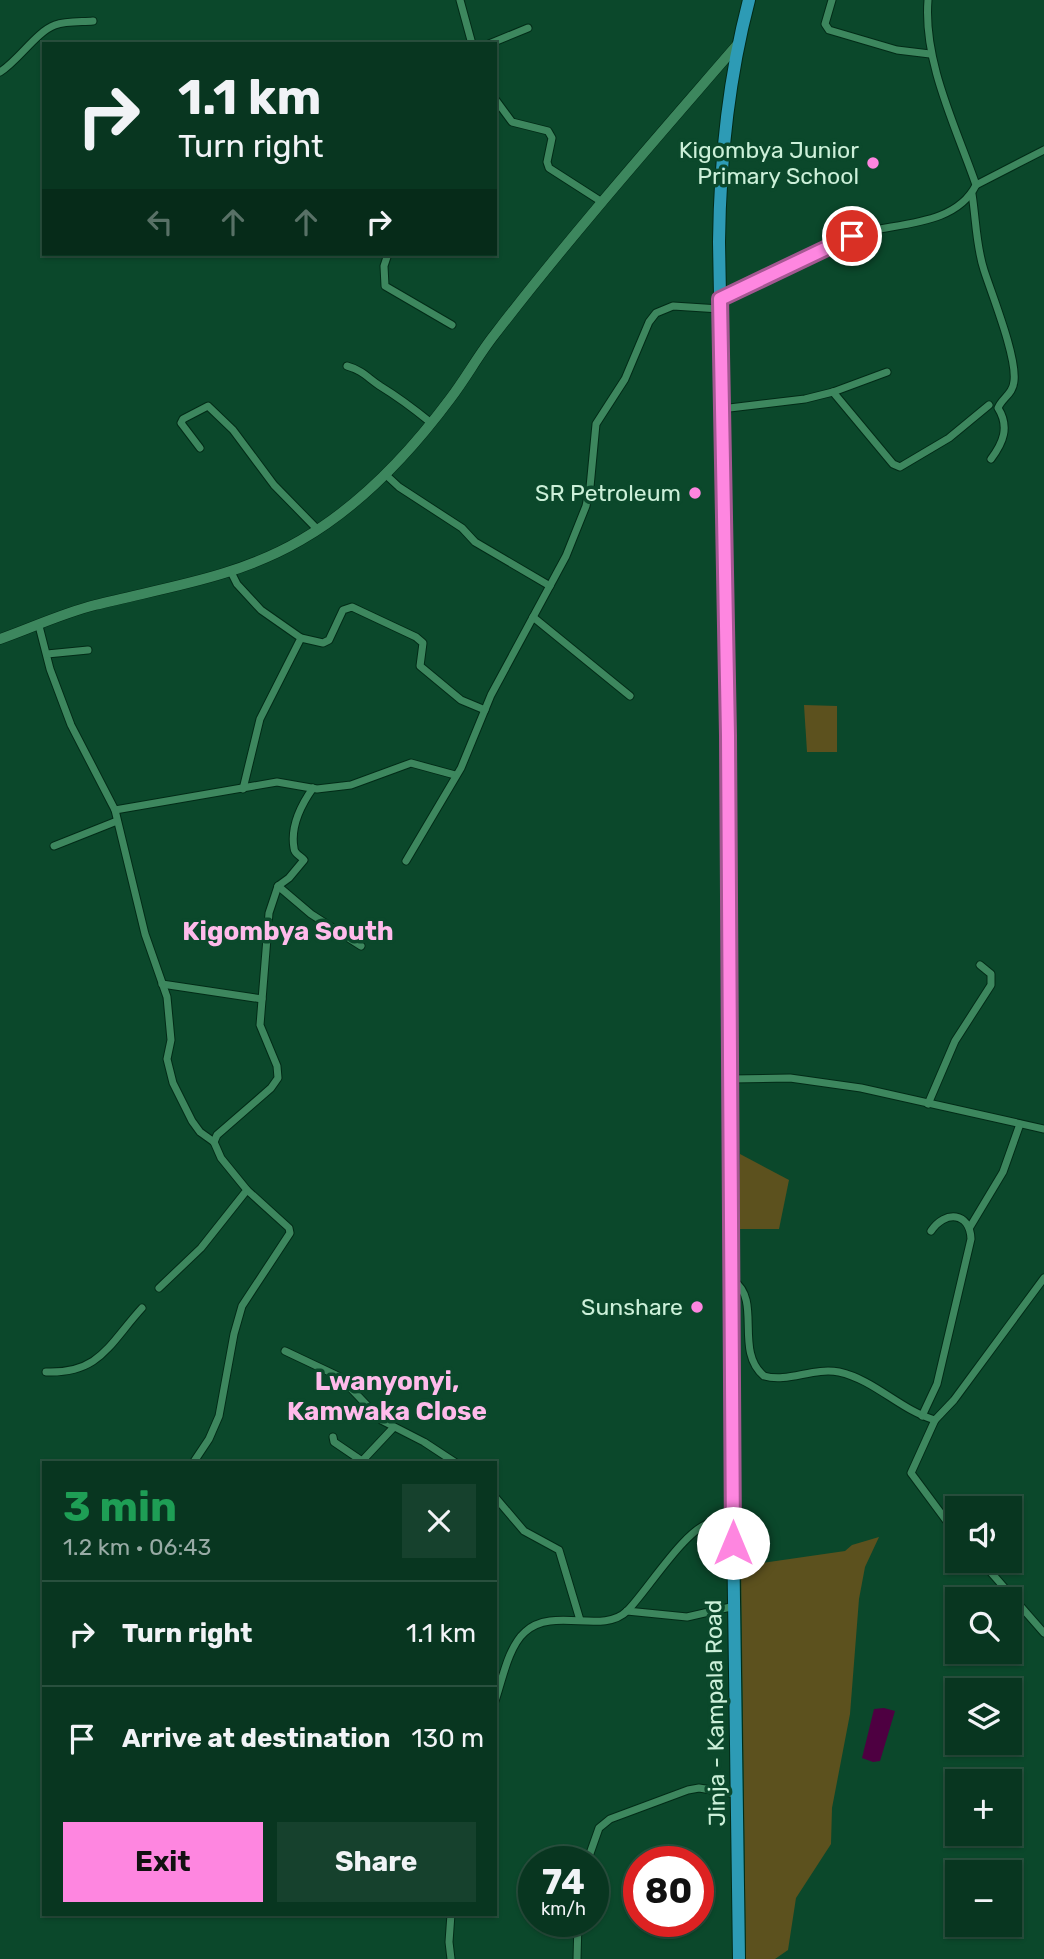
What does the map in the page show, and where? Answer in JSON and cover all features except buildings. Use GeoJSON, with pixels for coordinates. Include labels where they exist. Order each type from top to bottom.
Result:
{"type":"FeatureCollection","features":[{"type":"Feature","properties":{"kind":"highway","name":"Jinja - Kampala Road"},"geometry":{"type":"LineString","coordinates":[[739,1959],[727,721],[720,409],[720,192],[724,138],[737,45],[749,0]]}},
{"type":"Feature","properties":{"kind":"street"},"geometry":{"type":"LineString","coordinates":[[460,0],[471,42]]}},
{"type":"Feature","properties":{"kind":"street"},"geometry":{"type":"LineString","coordinates":[[832,0],[825,24],[829,30],[884,47],[930,54]]}},
{"type":"Feature","properties":{"kind":"street"},"geometry":{"type":"LineString","coordinates":[[928,0],[926,31],[930,54],[976,185]]}},
{"type":"Feature","properties":{"kind":"street"},"geometry":{"type":"LineString","coordinates":[[0,72],[14,63],[47,29],[56,24],[93,21]]}},
{"type":"Feature","properties":{"kind":"street"},"geometry":{"type":"LineString","coordinates":[[494,42],[528,28]]}},
{"type":"Feature","properties":{"kind":"street"},"geometry":{"type":"LineString","coordinates":[[0,639],[93,606],[231,572],[261,561],[318,530],[385,474],[449,401],[494,335],[602,202],[737,45]]}},
{"type":"Feature","properties":{"kind":"street"},"geometry":{"type":"LineString","coordinates":[[497,102],[512,122],[548,131],[552,138],[547,162],[549,168],[602,202]]}},
{"type":"Feature","properties":{"kind":"street"},"geometry":{"type":"LineString","coordinates":[[406,861],[466,757],[485,710],[566,556],[586,506],[593,471],[596,424],[625,379],[649,322],[656,313],[673,306],[720,304],[852,236],[918,224],[961,204],[972,194],[976,185],[1044,150]]}},
{"type":"Feature","properties":{"kind":"street"},"geometry":{"type":"LineString","coordinates":[[972,194],[983,268],[1013,364],[1012,388],[998,408],[1002,414],[1005,435],[991,458]]}},
{"type":"Feature","properties":{"kind":"street"},"geometry":{"type":"LineString","coordinates":[[387,256],[384,266],[385,286],[452,325]]}},
{"type":"Feature","properties":{"kind":"street"},"geometry":{"type":"LineString","coordinates":[[347,366],[362,370],[430,422]]}},
{"type":"Feature","properties":{"kind":"street"},"geometry":{"type":"LineString","coordinates":[[720,409],[790,401],[833,392],[887,372]]}},
{"type":"Feature","properties":{"kind":"street"},"geometry":{"type":"LineString","coordinates":[[833,392],[894,464],[900,467],[926,454],[989,405]]}},
{"type":"Feature","properties":{"kind":"street"},"geometry":{"type":"LineString","coordinates":[[200,448],[187,433],[182,421],[208,406],[233,430],[274,485],[318,530]]}},
{"type":"Feature","properties":{"kind":"street"},"geometry":{"type":"LineString","coordinates":[[385,474],[399,487],[455,523],[475,542],[550,586]]}},
{"type":"Feature","properties":{"kind":"street"},"geometry":{"type":"LineString","coordinates":[[231,572],[237,583],[261,610],[301,638],[323,643],[329,640],[342,610],[352,607],[416,637],[423,643],[419,666],[461,700],[485,710]]}},
{"type":"Feature","properties":{"kind":"street"},"geometry":{"type":"LineString","coordinates":[[533,617],[630,696]]}},
{"type":"Feature","properties":{"kind":"street"},"geometry":{"type":"LineString","coordinates":[[39,626],[71,725],[96,769],[114,810],[145,934],[170,1018],[169,1069],[186,1112],[200,1132],[214,1142],[221,1158],[247,1190],[289,1228],[290,1233],[242,1306],[234,1334],[219,1416],[209,1439],[193,1461]]}},
{"type":"Feature","properties":{"kind":"street"},"geometry":{"type":"LineString","coordinates":[[243,789],[260,719],[301,638]]}},
{"type":"Feature","properties":{"kind":"street"},"geometry":{"type":"LineString","coordinates":[[47,654],[88,650]]}},
{"type":"Feature","properties":{"kind":"street"},"geometry":{"type":"LineString","coordinates":[[114,810],[277,782],[325,789],[365,781],[411,763],[455,775]]}},
{"type":"Feature","properties":{"kind":"street"},"geometry":{"type":"LineString","coordinates":[[214,1142],[217,1135],[271,1088],[278,1078],[277,1066],[260,1025],[269,912],[278,886],[289,878],[304,860],[295,853],[293,847],[298,812],[313,788]]}},
{"type":"Feature","properties":{"kind":"street"},"geometry":{"type":"LineString","coordinates":[[54,846],[117,821]]}},
{"type":"Feature","properties":{"kind":"street"},"geometry":{"type":"LineString","coordinates":[[278,886],[311,914],[362,946]]}},
{"type":"Feature","properties":{"kind":"street"},"geometry":{"type":"LineString","coordinates":[[928,1104],[955,1041],[991,985],[991,974],[980,965]]}},
{"type":"Feature","properties":{"kind":"street"},"geometry":{"type":"LineString","coordinates":[[162,984],[262,999]]}},
{"type":"Feature","properties":{"kind":"street"},"geometry":{"type":"LineString","coordinates":[[730,1079],[790,1078],[861,1088],[1044,1129]]}},
{"type":"Feature","properties":{"kind":"street"},"geometry":{"type":"LineString","coordinates":[[970,1227],[1003,1172],[1020,1124]]}},
{"type":"Feature","properties":{"kind":"street"},"geometry":{"type":"LineString","coordinates":[[159,1288],[201,1248],[247,1190]]}},
{"type":"Feature","properties":{"kind":"street"},"geometry":{"type":"LineString","coordinates":[[922,1416],[937,1384],[971,1240],[967,1221],[958,1218],[945,1218],[937,1222],[931,1231]]}},
{"type":"Feature","properties":{"kind":"street"},"geometry":{"type":"LineString","coordinates":[[945,1519],[911,1473],[936,1420],[954,1400],[1044,1278]]}},
{"type":"Feature","properties":{"kind":"street"},"geometry":{"type":"LineString","coordinates":[[733,1281],[745,1293],[752,1363],[764,1376],[786,1377],[818,1371],[841,1373],[865,1382],[907,1410],[936,1420]]}},
{"type":"Feature","properties":{"kind":"street"},"geometry":{"type":"LineString","coordinates":[[46,1372],[66,1373],[86,1367],[99,1357],[142,1308]]}},
{"type":"Feature","properties":{"kind":"street"},"geometry":{"type":"LineString","coordinates":[[285,1351],[340,1377],[369,1410],[393,1428],[424,1442],[453,1461]]}},
{"type":"Feature","properties":{"kind":"street"},"geometry":{"type":"LineString","coordinates":[[362,1461],[393,1428]]}},
{"type":"Feature","properties":{"kind":"street"},"geometry":{"type":"LineString","coordinates":[[333,1437],[334,1442],[360,1461]]}},
{"type":"Feature","properties":{"kind":"street"},"geometry":{"type":"LineString","coordinates":[[497,1499],[524,1531],[543,1544],[559,1550],[580,1620]]}},
{"type":"Feature","properties":{"kind":"street"},"geometry":{"type":"LineString","coordinates":[[497,1695],[514,1647],[524,1632],[547,1621],[618,1619],[669,1558],[702,1526],[711,1523],[733,1528]]}},
{"type":"Feature","properties":{"kind":"street"},"geometry":{"type":"LineString","coordinates":[[992,1573],[1044,1633]]}},
{"type":"Feature","properties":{"kind":"street"},"geometry":{"type":"LineString","coordinates":[[627,1611],[687,1617],[735,1606]]}},
{"type":"Feature","properties":{"kind":"street"},"geometry":{"type":"LineString","coordinates":[[593,1846],[599,1828],[610,1819],[688,1790],[699,1788],[737,1794]]}},
{"type":"Feature","properties":{"kind":"street"},"geometry":{"type":"LineString","coordinates":[[451,1916],[451,1959]]}},
{"type":"Feature","properties":{"kind":"street"},"geometry":{"type":"LineString","coordinates":[[577,1959],[578,1937]]}},
{"type":"Feature","properties":{"kind":"shaded area"},"geometry":{"type":"Polygon","coordinates":[[[804,705],[837,706],[837,752],[807,752],[804,705]]]}},
{"type":"Feature","properties":{"kind":"shaded area"},"geometry":{"type":"Polygon","coordinates":[[[740,1154],[789,1180],[779,1229],[738,1229],[740,1154]]]}},
{"type":"Feature","properties":{"kind":"shaded area"},"geometry":{"type":"Polygon","coordinates":[[[879,1537],[865,1567],[859,1599],[850,1714],[832,1808],[831,1844],[796,1898],[788,1950],[775,1959],[746,1959],[741,1566],[845,1551],[852,1545],[879,1537]]]}},
{"type":"Feature","properties":{"kind":"shaded area"},"geometry":{"type":"Polygon","coordinates":[[[874,1709],[895,1711],[880,1761],[873,1762],[862,1758],[874,1709]]]}},
{"type":"Feature","properties":{"kind":"place","name":"Kigombya Junior Primary School"},"geometry":{"type":"Point","coordinates":[873,163]}},
{"type":"Feature","properties":{"kind":"place","name":"SR Petroleum"},"geometry":{"type":"Point","coordinates":[695,493]}},
{"type":"Feature","properties":{"kind":"place","name":"Sunshare"},"geometry":{"type":"Point","coordinates":[697,1307]}},
{"type":"Feature","properties":{"kind":"district","name":"Kigombya South"},"geometry":{"type":"Point","coordinates":[288,931]}},
{"type":"Feature","properties":{"kind":"district","name":"Lwanyonyi, Kamwaka Close"},"geometry":{"type":"Point","coordinates":[387,1396]}},
{"type":"Feature","properties":{"kind":"route"},"geometry":{"type":"LineString","coordinates":[[733,1543],[728,735],[720,299],[852,236]]}}]}
